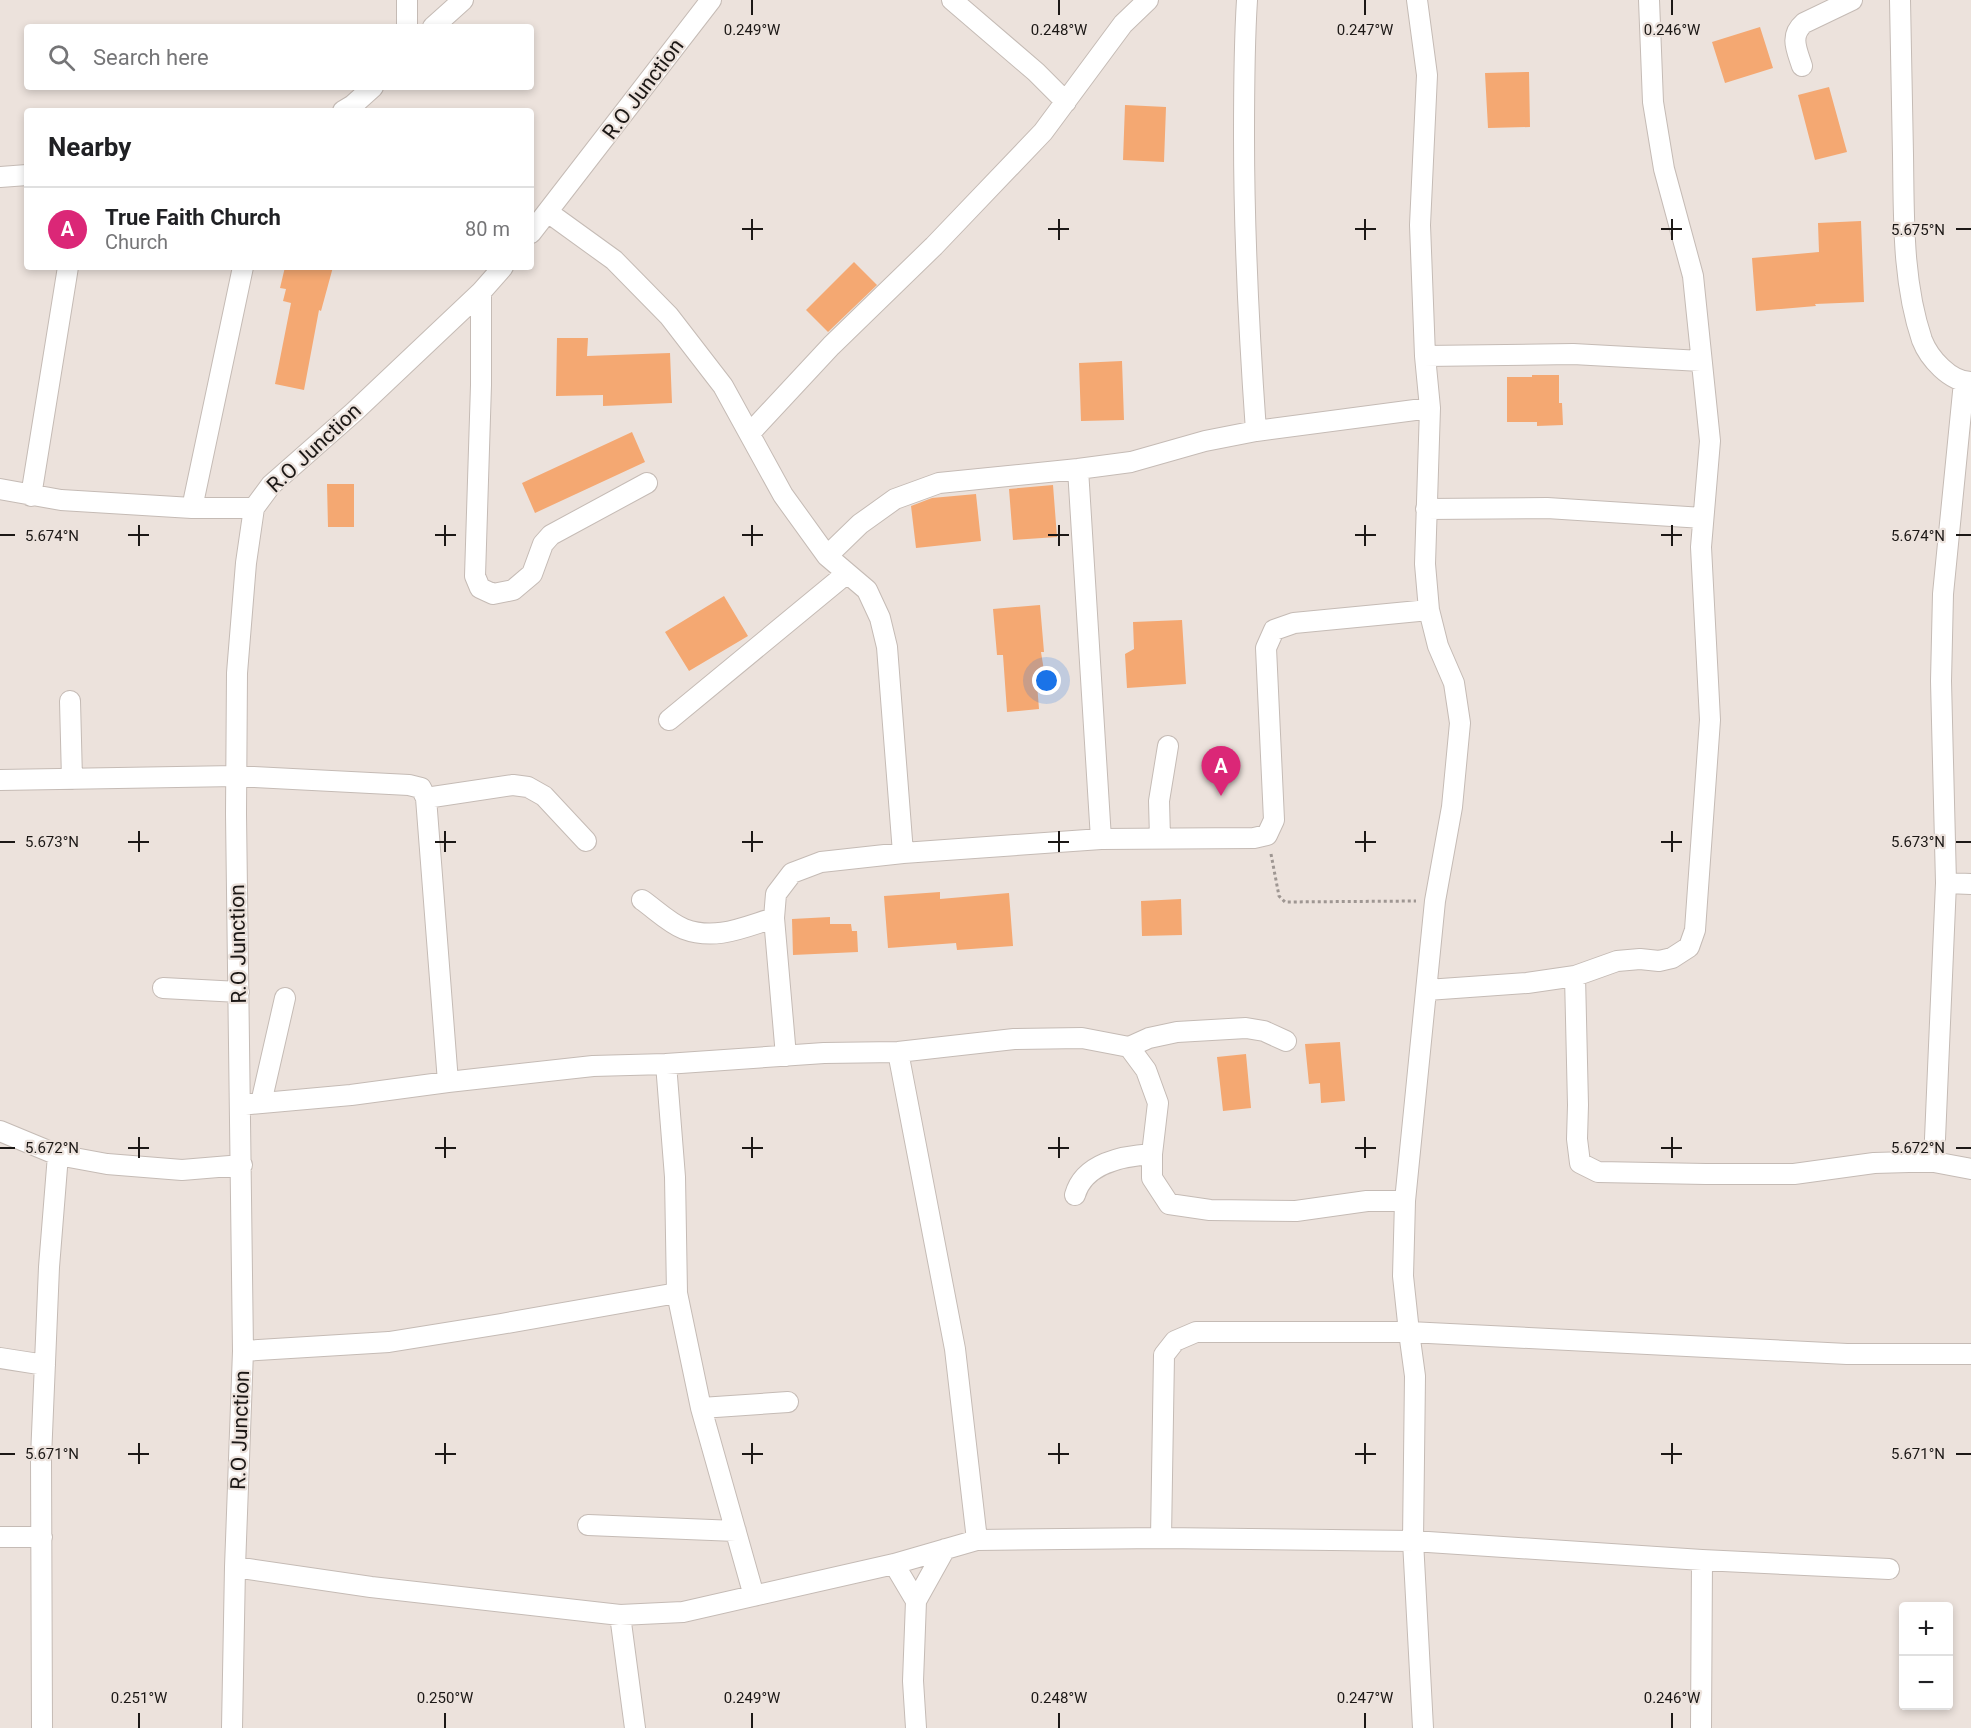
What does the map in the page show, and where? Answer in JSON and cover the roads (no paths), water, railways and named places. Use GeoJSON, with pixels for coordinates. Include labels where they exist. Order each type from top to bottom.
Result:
{"type":"FeatureCollection","features":[{"type":"Feature","properties":{"kind":"street"},"geometry":{"type":"LineString","coordinates":[[406,0],[407,24]]}},
{"type":"Feature","properties":{"kind":"street"},"geometry":{"type":"LineString","coordinates":[[436,24],[463,0]]}},
{"type":"Feature","properties":{"kind":"street","name":"R.O Junction"},"geometry":{"type":"LineString","coordinates":[[534,230],[711,0]]}},
{"type":"Feature","properties":{"kind":"street"},"geometry":{"type":"LineString","coordinates":[[952,0],[1027,64],[1066,102]]}},
{"type":"Feature","properties":{"kind":"street"},"geometry":{"type":"LineString","coordinates":[[750,433],[831,346],[1043,132],[1123,24],[1148,0]]}},
{"type":"Feature","properties":{"kind":"street"},"geometry":{"type":"LineString","coordinates":[[1247,0],[1244,39],[1244,181],[1247,308],[1256,430]]}},
{"type":"Feature","properties":{"kind":"street"},"geometry":{"type":"LineString","coordinates":[[1417,0],[1426,75],[1420,225],[1425,356],[1430,408],[1425,564],[1429,610],[1438,646],[1454,683],[1460,723],[1452,807],[1436,901],[1405,1200],[1403,1276],[1415,1376],[1413,1541],[1423,1728]]}},
{"type":"Feature","properties":{"kind":"street"},"geometry":{"type":"LineString","coordinates":[[1426,990],[1527,983],[1575,976],[1617,961],[1640,959],[1659,961],[1672,958],[1689,947],[1695,930],[1710,720],[1701,547],[1710,441],[1693,276],[1664,169],[1653,102],[1649,0]]}},
{"type":"Feature","properties":{"kind":"street"},"geometry":{"type":"LineString","coordinates":[[1802,66],[1794,41],[1797,29],[1804,23],[1852,0]]}},
{"type":"Feature","properties":{"kind":"street"},"geometry":{"type":"LineString","coordinates":[[1900,0],[1904,234],[1912,302],[1923,342],[1939,367],[1967,382],[1943,594],[1941,681],[1946,883],[1934,1162]]}},
{"type":"Feature","properties":{"kind":"street"},"geometry":{"type":"LineString","coordinates":[[348,108],[369,90]]}},
{"type":"Feature","properties":{"kind":"street"},"geometry":{"type":"LineString","coordinates":[[0,177],[24,175]]}},
{"type":"Feature","properties":{"kind":"street"},"geometry":{"type":"LineString","coordinates":[[549,213],[614,260],[669,316],[723,386],[783,495],[826,556],[867,590],[880,618],[887,648],[903,854]]}},
{"type":"Feature","properties":{"kind":"street"},"geometry":{"type":"LineString","coordinates":[[31,496],[68,270]]}},
{"type":"Feature","properties":{"kind":"street"},"geometry":{"type":"LineString","coordinates":[[192,508],[242,270]]}},
{"type":"Feature","properties":{"kind":"street","name":"R.O Junction"},"geometry":{"type":"LineString","coordinates":[[232,1728],[243,1351],[236,776],[237,673],[246,563],[254,508],[271,485],[354,412],[481,292],[500,270]]}},
{"type":"Feature","properties":{"kind":"street"},"geometry":{"type":"LineString","coordinates":[[481,292],[481,385],[475,576],[480,588],[493,594],[513,590],[532,574],[543,544],[551,535],[647,483]]}},
{"type":"Feature","properties":{"kind":"street"},"geometry":{"type":"LineString","coordinates":[[1425,356],[1573,354],[1701,361]]}},
{"type":"Feature","properties":{"kind":"street"},"geometry":{"type":"LineString","coordinates":[[826,556],[860,524],[895,499],[939,483],[1131,462],[1205,441],[1256,430],[1430,408]]}},
{"type":"Feature","properties":{"kind":"street"},"geometry":{"type":"LineString","coordinates":[[1078,469],[1101,839]]}},
{"type":"Feature","properties":{"kind":"street"},"geometry":{"type":"LineString","coordinates":[[0,489],[61,500],[192,508],[254,508]]}},
{"type":"Feature","properties":{"kind":"street"},"geometry":{"type":"LineString","coordinates":[[1426,509],[1547,508],[1703,518]]}},
{"type":"Feature","properties":{"kind":"street"},"geometry":{"type":"LineString","coordinates":[[669,720],[846,574]]}},
{"type":"Feature","properties":{"kind":"street"},"geometry":{"type":"LineString","coordinates":[[786,1056],[774,918],[776,894],[792,873],[821,862],[903,854],[1101,839],[1254,838],[1267,835],[1275,820],[1266,648],[1274,630],[1294,623],[1429,610]]}},
{"type":"Feature","properties":{"kind":"street"},"geometry":{"type":"LineString","coordinates":[[70,701],[72,779]]}},
{"type":"Feature","properties":{"kind":"street"},"geometry":{"type":"LineString","coordinates":[[1160,838],[1159,801],[1168,746]]}},
{"type":"Feature","properties":{"kind":"street"},"geometry":{"type":"LineString","coordinates":[[0,780],[236,776],[409,785],[421,788],[426,798],[448,1082]]}},
{"type":"Feature","properties":{"kind":"street"},"geometry":{"type":"LineString","coordinates":[[426,798],[513,785],[528,787],[544,796],[586,841]]}},
{"type":"Feature","properties":{"kind":"street"},"geometry":{"type":"LineString","coordinates":[[1946,883],[1971,884]]}},
{"type":"Feature","properties":{"kind":"street"},"geometry":{"type":"LineString","coordinates":[[642,900],[682,928],[700,933],[719,935],[774,918]]}},
{"type":"Feature","properties":{"kind":"street"},"geometry":{"type":"LineString","coordinates":[[1575,976],[1577,1139],[1580,1164],[1598,1172],[1794,1174],[1874,1162],[1934,1162],[1971,1169]]}},
{"type":"Feature","properties":{"kind":"street"},"geometry":{"type":"LineString","coordinates":[[163,988],[239,992]]}},
{"type":"Feature","properties":{"kind":"street"},"geometry":{"type":"LineString","coordinates":[[261,1103],[285,998]]}},
{"type":"Feature","properties":{"kind":"street"},"geometry":{"type":"LineString","coordinates":[[240,1105],[351,1095],[593,1066],[666,1064],[824,1053],[898,1052],[1014,1039],[1082,1038],[1129,1047],[1149,1038],[1177,1032],[1246,1028],[1264,1031],[1286,1041]]}},
{"type":"Feature","properties":{"kind":"street"},"geometry":{"type":"LineString","coordinates":[[1129,1047],[1146,1070],[1158,1103],[1152,1154],[1152,1178],[1169,1204],[1210,1210],[1296,1211],[1367,1202],[1405,1200]]}},
{"type":"Feature","properties":{"kind":"street"},"geometry":{"type":"LineString","coordinates":[[898,1052],[955,1349],[977,1540]]}},
{"type":"Feature","properties":{"kind":"street"},"geometry":{"type":"LineString","coordinates":[[666,1064],[675,1177],[677,1293],[700,1408],[754,1596]]}},
{"type":"Feature","properties":{"kind":"street"},"geometry":{"type":"LineString","coordinates":[[0,1131],[58,1155],[107,1164],[182,1170],[242,1165]]}},
{"type":"Feature","properties":{"kind":"street"},"geometry":{"type":"LineString","coordinates":[[1075,1195],[1079,1183],[1089,1172],[1130,1155],[1152,1154]]}},
{"type":"Feature","properties":{"kind":"street"},"geometry":{"type":"LineString","coordinates":[[42,1728],[41,1458],[49,1267],[58,1155]]}},
{"type":"Feature","properties":{"kind":"street"},"geometry":{"type":"LineString","coordinates":[[243,1351],[389,1342],[677,1293]]}},
{"type":"Feature","properties":{"kind":"street"},"geometry":{"type":"LineString","coordinates":[[1161,1538],[1164,1355],[1174,1341],[1196,1332],[1409,1332],[1846,1354],[1971,1354]]}},
{"type":"Feature","properties":{"kind":"street"},"geometry":{"type":"LineString","coordinates":[[0,1358],[45,1365]]}},
{"type":"Feature","properties":{"kind":"street"},"geometry":{"type":"LineString","coordinates":[[700,1408],[788,1402]]}},
{"type":"Feature","properties":{"kind":"street"},"geometry":{"type":"LineString","coordinates":[[588,1525],[735,1531]]}},
{"type":"Feature","properties":{"kind":"street"},"geometry":{"type":"LineString","coordinates":[[0,1537],[42,1538]]}},
{"type":"Feature","properties":{"kind":"street"},"geometry":{"type":"LineString","coordinates":[[235,1568],[371,1587],[620,1615],[683,1612],[894,1564],[977,1540],[1161,1538],[1413,1541],[1702,1560],[1889,1569]]}},
{"type":"Feature","properties":{"kind":"street"},"geometry":{"type":"LineString","coordinates":[[916,1728],[913,1681],[916,1601],[945,1549]]}},
{"type":"Feature","properties":{"kind":"street"},"geometry":{"type":"LineString","coordinates":[[1701,1728],[1702,1560]]}},
{"type":"Feature","properties":{"kind":"street"},"geometry":{"type":"LineString","coordinates":[[894,1564],[916,1601]]}},
{"type":"Feature","properties":{"kind":"street"},"geometry":{"type":"LineString","coordinates":[[620,1615],[635,1728]]}},
{"type":"Feature","properties":{"kind":"place","name":"True Faith Church"},"geometry":{"type":"Point","coordinates":[1221,796]}}]}
